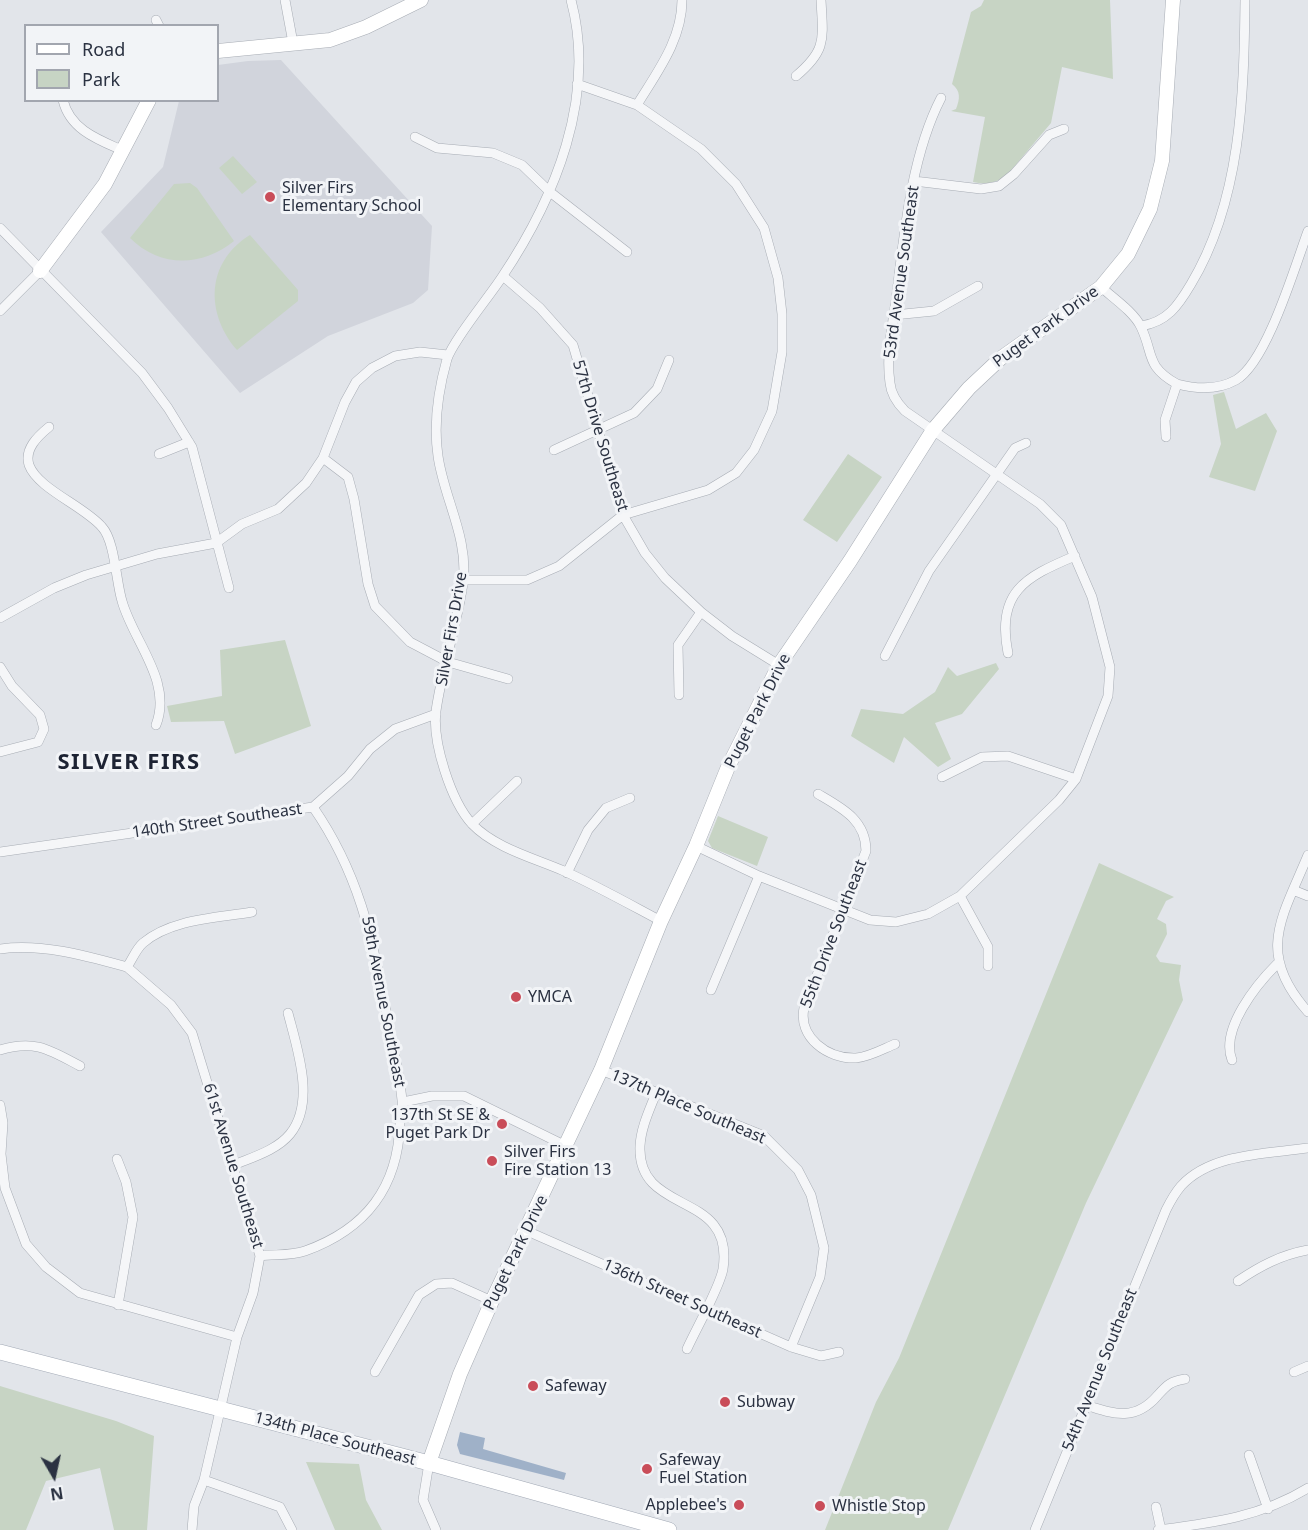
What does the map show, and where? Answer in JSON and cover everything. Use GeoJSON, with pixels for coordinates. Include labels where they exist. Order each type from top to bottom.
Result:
{"type":"FeatureCollection","features":[{"type":"Feature","properties":{"kind":"main road","name":"134th Place Southeast"},"geometry":{"type":"LineString","coordinates":[[0,1352],[429,1463],[669,1530]]}},
{"type":"Feature","properties":{"kind":"street"},"geometry":{"type":"LineString","coordinates":[[285,0],[293,43]]}},
{"type":"Feature","properties":{"kind":"street"},"geometry":{"type":"LineString","coordinates":[[219,51],[330,40],[366,27],[400,5],[421,0]]}},
{"type":"Feature","properties":{"kind":"street","name":"Silver Firs Drive"},"geometry":{"type":"LineString","coordinates":[[571,0],[575,16],[577,84],[571,130],[562,163],[521,248],[448,356],[435,409],[438,457],[461,538],[463,580],[436,714],[438,748],[457,800],[472,824],[498,843],[567,873],[661,921]]}},
{"type":"Feature","properties":{"kind":"street"},"geometry":{"type":"LineString","coordinates":[[637,105],[676,39],[682,16],[682,0]]}},
{"type":"Feature","properties":{"kind":"street"},"geometry":{"type":"LineString","coordinates":[[796,76],[815,60],[823,36],[821,0]]}},
{"type":"Feature","properties":{"kind":"street","name":"Puget Park Drive"},"geometry":{"type":"LineString","coordinates":[[429,1463],[460,1374],[492,1300],[527,1231],[602,1070],[661,921],[696,846],[728,767],[779,665],[850,561],[933,430],[969,388],[1001,357],[1101,287],[1128,254],[1150,209],[1162,161],[1173,0]]}},
{"type":"Feature","properties":{"kind":"street"},"geometry":{"type":"LineString","coordinates":[[1141,326],[1169,316],[1178,305],[1202,264],[1224,212],[1232,174],[1243,69],[1245,0]]}},
{"type":"Feature","properties":{"kind":"street"},"geometry":{"type":"LineString","coordinates":[[463,580],[527,580],[559,566],[623,515],[708,490],[736,472],[754,450],[772,411],[783,352],[778,278],[764,228],[736,184],[701,149],[637,105],[577,84]]}},
{"type":"Feature","properties":{"kind":"street","name":"53rd Avenue Southeast"},"geometry":{"type":"LineString","coordinates":[[933,430],[905,411],[897,402],[890,386],[888,354],[914,181],[934,113],[942,98]]}},
{"type":"Feature","properties":{"kind":"street"},"geometry":{"type":"LineString","coordinates":[[64,102],[68,115],[78,127],[124,151]]}},
{"type":"Feature","properties":{"kind":"street"},"geometry":{"type":"LineString","coordinates":[[0,311],[40,271],[105,184],[148,102]]}},
{"type":"Feature","properties":{"kind":"street"},"geometry":{"type":"LineString","coordinates":[[914,181],[981,189],[999,186],[1014,174],[1049,135],[1064,129]]}},
{"type":"Feature","properties":{"kind":"street"},"geometry":{"type":"LineString","coordinates":[[415,136],[436,148],[493,153],[522,165],[550,192],[627,252]]}},
{"type":"Feature","properties":{"kind":"street"},"geometry":{"type":"LineString","coordinates":[[0,228],[142,373],[189,442],[229,588]]}},
{"type":"Feature","properties":{"kind":"street"},"geometry":{"type":"LineString","coordinates":[[1101,287],[1141,326],[1151,359],[1163,376],[1177,384],[1194,389],[1215,387],[1236,380],[1256,360],[1308,231]]}},
{"type":"Feature","properties":{"kind":"street","name":"57th Drive Southeast"},"geometry":{"type":"LineString","coordinates":[[503,276],[540,308],[573,345],[596,430],[623,515],[645,553],[665,578],[701,612],[732,636],[779,665]]}},
{"type":"Feature","properties":{"kind":"street"},"geometry":{"type":"LineString","coordinates":[[894,315],[934,311],[978,286]]}},
{"type":"Feature","properties":{"kind":"street"},"geometry":{"type":"LineString","coordinates":[[0,618],[54,588],[114,566],[157,554],[216,543],[242,524],[278,509],[306,483],[323,458],[345,402],[356,382],[372,368],[395,356],[420,352],[448,356]]}},
{"type":"Feature","properties":{"kind":"street"},"geometry":{"type":"LineString","coordinates":[[554,450],[634,413],[657,389],[669,360]]}},
{"type":"Feature","properties":{"kind":"street"},"geometry":{"type":"LineString","coordinates":[[1166,437],[1164,420],[1177,384]]}},
{"type":"Feature","properties":{"kind":"street"},"geometry":{"type":"LineString","coordinates":[[49,427],[38,436],[29,450],[28,462],[34,475],[90,515],[104,529],[122,603],[153,670],[162,710],[156,725]]}},
{"type":"Feature","properties":{"kind":"street"},"geometry":{"type":"LineString","coordinates":[[696,846],[759,876],[870,920],[896,922],[928,914],[960,896],[1059,800],[1076,779],[1108,696],[1110,667],[1092,597],[1061,525],[1040,504],[933,430]]}},
{"type":"Feature","properties":{"kind":"street"},"geometry":{"type":"LineString","coordinates":[[159,454],[189,442]]}},
{"type":"Feature","properties":{"kind":"street"},"geometry":{"type":"LineString","coordinates":[[885,656],[929,571],[1015,448],[1026,443]]}},
{"type":"Feature","properties":{"kind":"street"},"geometry":{"type":"LineString","coordinates":[[323,458],[348,477],[368,584],[375,606],[410,642],[448,662],[508,679]]}},
{"type":"Feature","properties":{"kind":"street"},"geometry":{"type":"LineString","coordinates":[[1008,652],[1005,612],[1016,591],[1039,571],[1075,556]]}},
{"type":"Feature","properties":{"kind":"street"},"geometry":{"type":"LineString","coordinates":[[679,695],[678,645],[701,612]]}},
{"type":"Feature","properties":{"kind":"street"},"geometry":{"type":"LineString","coordinates":[[0,668],[12,686],[40,715],[44,729],[38,742],[0,752]]}},
{"type":"Feature","properties":{"kind":"street","name":"140th Street Southeast"},"geometry":{"type":"LineString","coordinates":[[0,852],[314,807],[348,776],[370,749],[395,729],[436,714]]}},
{"type":"Feature","properties":{"kind":"street"},"geometry":{"type":"LineString","coordinates":[[942,777],[982,757],[1008,756],[1076,779]]}},
{"type":"Feature","properties":{"kind":"street"},"geometry":{"type":"LineString","coordinates":[[472,824],[517,781]]}},
{"type":"Feature","properties":{"kind":"street","name":"55th Drive Southeast"},"geometry":{"type":"LineString","coordinates":[[818,794],[855,819],[866,841],[866,851],[804,1008],[801,1019],[805,1032],[816,1046],[855,1058],[872,1054],[895,1044]]}},
{"type":"Feature","properties":{"kind":"street"},"geometry":{"type":"LineString","coordinates":[[567,873],[594,823],[606,808],[630,798]]}},
{"type":"Feature","properties":{"kind":"street","name":"59th Avenue Southeast"},"geometry":{"type":"LineString","coordinates":[[260,1256],[303,1252],[350,1230],[373,1207],[388,1182],[399,1150],[403,1102],[366,914],[349,869],[314,807]]}},
{"type":"Feature","properties":{"kind":"street"},"geometry":{"type":"LineString","coordinates":[[1308,855],[1277,937],[1277,964],[1296,998],[1308,1012]]}},
{"type":"Feature","properties":{"kind":"street"},"geometry":{"type":"LineString","coordinates":[[711,990],[759,876]]}},
{"type":"Feature","properties":{"kind":"street"},"geometry":{"type":"LineString","coordinates":[[1293,890],[1308,896]]}},
{"type":"Feature","properties":{"kind":"street"},"geometry":{"type":"LineString","coordinates":[[960,896],[988,947],[988,966]]}},
{"type":"Feature","properties":{"kind":"street"},"geometry":{"type":"LineString","coordinates":[[0,949],[44,949],[88,956],[127,967],[141,945],[160,932],[194,922],[252,912]]}},
{"type":"Feature","properties":{"kind":"street"},"geometry":{"type":"LineString","coordinates":[[1232,1060],[1228,1050],[1237,1020],[1254,986],[1277,964]]}},
{"type":"Feature","properties":{"kind":"street","name":"61st Avenue Southeast"},"geometry":{"type":"LineString","coordinates":[[127,967],[171,1005],[192,1033],[260,1256],[253,1293],[237,1337],[204,1480],[194,1506],[192,1530]]}},
{"type":"Feature","properties":{"kind":"street"},"geometry":{"type":"LineString","coordinates":[[234,1165],[272,1149],[291,1133],[299,1115],[304,1074],[288,1013]]}},
{"type":"Feature","properties":{"kind":"street"},"geometry":{"type":"LineString","coordinates":[[0,1050],[19,1044],[45,1047],[81,1066]]}},
{"type":"Feature","properties":{"kind":"street","name":"137th Place Southeast"},"geometry":{"type":"LineString","coordinates":[[602,1070],[764,1136],[798,1170],[811,1195],[824,1248],[820,1277],[791,1347]]}},
{"type":"Feature","properties":{"kind":"street"},"geometry":{"type":"LineString","coordinates":[[656,1093],[640,1147],[642,1164],[655,1187],[670,1197],[704,1213],[722,1240],[723,1263],[720,1278],[687,1349]]}},
{"type":"Feature","properties":{"kind":"street"},"geometry":{"type":"LineString","coordinates":[[403,1102],[432,1096],[464,1096],[566,1146]]}},
{"type":"Feature","properties":{"kind":"street"},"geometry":{"type":"LineString","coordinates":[[0,1105],[3,1123],[1,1154],[5,1188],[14,1219],[26,1244],[46,1267],[80,1293],[237,1337]]}},
{"type":"Feature","properties":{"kind":"street","name":"54th Avenue Southeast"},"geometry":{"type":"LineString","coordinates":[[1035,1530],[1166,1210],[1181,1186],[1207,1167],[1228,1160],[1308,1148]]}},
{"type":"Feature","properties":{"kind":"street"},"geometry":{"type":"LineString","coordinates":[[117,1159],[126,1182],[133,1217],[118,1305]]}},
{"type":"Feature","properties":{"kind":"street","name":"136th Street Southeast"},"geometry":{"type":"LineString","coordinates":[[527,1231],[791,1347],[821,1356],[839,1352]]}},
{"type":"Feature","properties":{"kind":"street"},"geometry":{"type":"LineString","coordinates":[[1238,1281],[1259,1266],[1290,1253],[1308,1250]]}},
{"type":"Feature","properties":{"kind":"street"},"geometry":{"type":"LineString","coordinates":[[375,1372],[419,1295],[436,1284],[452,1283],[492,1300]]}},
{"type":"Feature","properties":{"kind":"street"},"geometry":{"type":"LineString","coordinates":[[1294,1372],[1308,1366]]}},
{"type":"Feature","properties":{"kind":"street"},"geometry":{"type":"LineString","coordinates":[[1086,1405],[1119,1415],[1131,1414],[1151,1403],[1171,1381],[1185,1379]]}},
{"type":"Feature","properties":{"kind":"street"},"geometry":{"type":"LineString","coordinates":[[1249,1455],[1268,1509]]}},
{"type":"Feature","properties":{"kind":"street"},"geometry":{"type":"LineString","coordinates":[[429,1463],[423,1500],[436,1530]]}},
{"type":"Feature","properties":{"kind":"street"},"geometry":{"type":"LineString","coordinates":[[204,1480],[280,1508],[292,1530]]}},
{"type":"Feature","properties":{"kind":"street"},"geometry":{"type":"LineString","coordinates":[[1156,1507],[1159,1530],[1221,1522],[1268,1509],[1308,1488]]}},
{"type":"Feature","properties":{"kind":"shaded area","name":"Silver Firs Elementary School"},"geometry":{"type":"Polygon","coordinates":[[[281,60],[432,226],[428,290],[413,303],[328,336],[240,393],[101,232],[163,167],[179,102],[219,102],[219,65],[281,60]]]}},
{"type":"Feature","properties":{"kind":"green space"},"geometry":{"type":"Polygon","coordinates":[[[984,0],[1110,0],[1113,79],[1062,67],[1051,123],[1008,174],[996,181],[983,183],[973,182],[985,117],[951,111],[956,109],[958,102],[958,92],[952,84],[971,12],[981,6],[984,0]]]}},
{"type":"Feature","properties":{"kind":"green space"},"geometry":{"type":"Polygon","coordinates":[[[233,156],[257,182],[242,194],[219,168],[233,156]]]}},
{"type":"Feature","properties":{"kind":"green space"},"geometry":{"type":"Polygon","coordinates":[[[190,183],[197,188],[234,241],[208,256],[181,260],[154,255],[130,238],[174,184],[190,183]]]}},
{"type":"Feature","properties":{"kind":"green space"},"geometry":{"type":"Polygon","coordinates":[[[250,235],[298,290],[298,301],[237,350],[219,320],[215,304],[215,289],[218,273],[225,259],[235,246],[250,235]]]}},
{"type":"Feature","properties":{"kind":"green space"},"geometry":{"type":"Polygon","coordinates":[[[1224,392],[1236,429],[1266,413],[1277,431],[1255,491],[1209,477],[1221,444],[1213,395],[1224,392]]]}},
{"type":"Feature","properties":{"kind":"green space"},"geometry":{"type":"Polygon","coordinates":[[[848,454],[882,477],[837,542],[803,520],[848,454]]]}},
{"type":"Feature","properties":{"kind":"green space"},"geometry":{"type":"Polygon","coordinates":[[[285,640],[311,726],[235,754],[224,721],[171,722],[167,706],[222,696],[220,650],[285,640]]]}},
{"type":"Feature","properties":{"kind":"green space"},"geometry":{"type":"Polygon","coordinates":[[[996,663],[999,669],[962,714],[935,723],[951,759],[938,767],[904,737],[894,763],[851,736],[861,709],[903,714],[935,692],[948,667],[957,676],[996,663]]]}},
{"type":"Feature","properties":{"kind":"green space"},"geometry":{"type":"Polygon","coordinates":[[[718,816],[768,837],[757,866],[712,848],[708,841],[718,816]]]}},
{"type":"Feature","properties":{"kind":"green space"},"geometry":{"type":"Polygon","coordinates":[[[1099,863],[1174,897],[1166,901],[1157,919],[1166,924],[1167,934],[1156,956],[1160,962],[1181,965],[1179,980],[1183,1000],[1086,1203],[948,1530],[825,1530],[876,1402],[899,1358],[1099,863]]]}},
{"type":"Feature","properties":{"kind":"green space"},"geometry":{"type":"Polygon","coordinates":[[[0,1386],[116,1421],[154,1436],[147,1530],[114,1530],[100,1468],[46,1481],[26,1530],[0,1530],[0,1386]]]}},
{"type":"Feature","properties":{"kind":"green space"},"geometry":{"type":"Polygon","coordinates":[[[306,1462],[359,1464],[366,1500],[382,1530],[335,1530],[306,1462]]]}},
{"type":"Feature","properties":{"kind":"water"},"geometry":{"type":"Polygon","coordinates":[[[460,1432],[485,1438],[483,1449],[566,1473],[564,1480],[460,1454],[457,1445],[460,1432]]]}},
{"type":"Feature","properties":{"kind":"place","name":"Silver Firs Elementary School"},"geometry":{"type":"Point","coordinates":[270,197]}},
{"type":"Feature","properties":{"kind":"place","name":"YMCA"},"geometry":{"type":"Point","coordinates":[516,997]}},
{"type":"Feature","properties":{"kind":"place","name":"137th St SE & Puget Park Dr"},"geometry":{"type":"Point","coordinates":[502,1124]}},
{"type":"Feature","properties":{"kind":"place","name":"Silver Firs Fire Station 13"},"geometry":{"type":"Point","coordinates":[492,1161]}},
{"type":"Feature","properties":{"kind":"place","name":"Safeway"},"geometry":{"type":"Point","coordinates":[533,1386]}},
{"type":"Feature","properties":{"kind":"place","name":"Subway"},"geometry":{"type":"Point","coordinates":[725,1402]}},
{"type":"Feature","properties":{"kind":"place","name":"Safeway Fuel Station"},"geometry":{"type":"Point","coordinates":[647,1469]}},
{"type":"Feature","properties":{"kind":"place","name":"Applebee's"},"geometry":{"type":"Point","coordinates":[739,1505]}},
{"type":"Feature","properties":{"kind":"place","name":"Whistle Stop"},"geometry":{"type":"Point","coordinates":[820,1506]}},
{"type":"Feature","properties":{"kind":"district","name":"SILVER FIRS"},"geometry":{"type":"Point","coordinates":[129,763]}}]}
